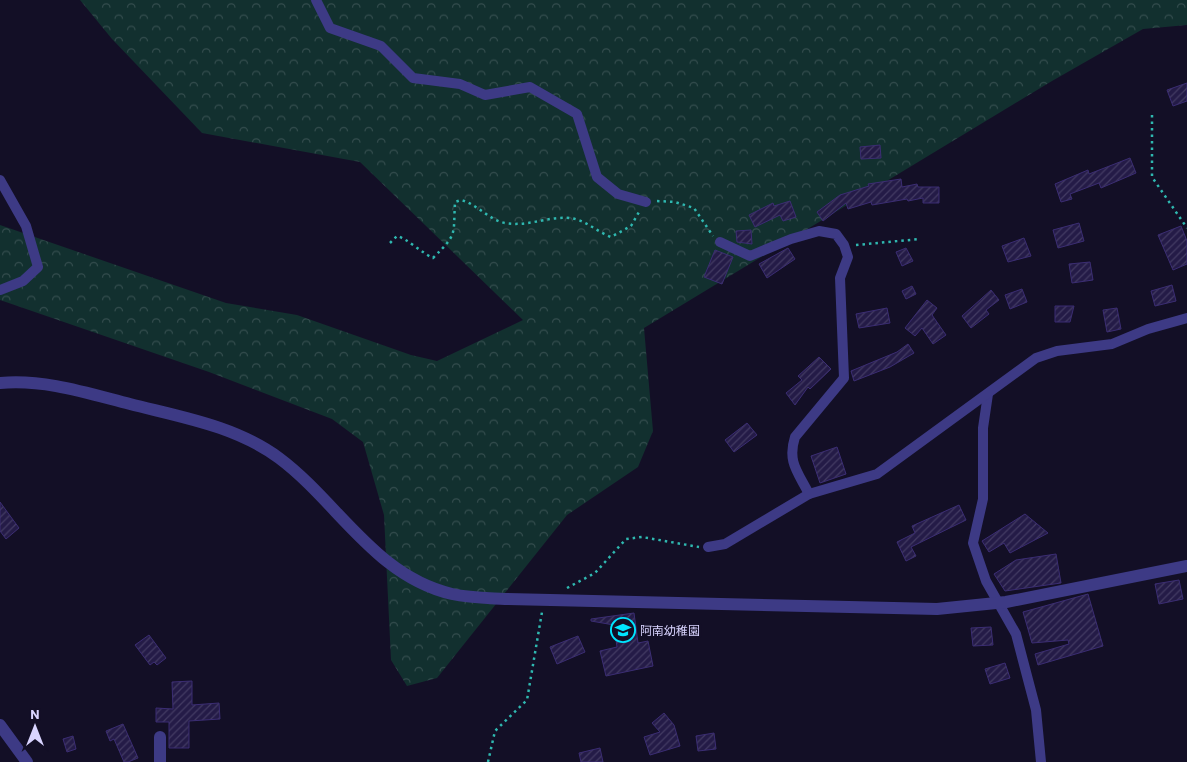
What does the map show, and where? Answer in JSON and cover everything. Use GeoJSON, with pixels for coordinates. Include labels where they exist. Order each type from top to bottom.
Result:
{"type":"FeatureCollection","features":[{"type":"Feature","properties":{"kind":"street"},"geometry":{"type":"LineString","coordinates":[[316,0],[330,28],[381,46],[413,78],[460,84],[485,95],[530,87],[577,114],[596,177],[618,194],[646,202]]}},
{"type":"Feature","properties":{"kind":"street"},"geometry":{"type":"LineString","coordinates":[[0,180],[26,226],[38,267],[23,281],[0,290]]}},
{"type":"Feature","properties":{"kind":"street"},"geometry":{"type":"LineString","coordinates":[[720,242],[750,256],[791,239],[820,231],[836,234],[844,246],[848,257],[840,278],[844,378],[795,437],[791,448],[790,459],[809,494]]}},
{"type":"Feature","properties":{"kind":"street"},"geometry":{"type":"LineString","coordinates":[[708,548],[725,544],[809,494],[877,474],[988,394],[1024,365],[1047,353],[1112,344],[1148,329],[1187,318]]}},
{"type":"Feature","properties":{"kind":"street"},"geometry":{"type":"LineString","coordinates":[[0,383],[26,382],[60,387],[207,424],[238,435],[263,448],[291,468],[365,542],[392,566],[413,579],[451,593],[515,600],[861,609],[937,609],[998,603],[1187,566]]}},
{"type":"Feature","properties":{"kind":"street"},"geometry":{"type":"LineString","coordinates":[[988,394],[983,428],[983,506],[973,543],[986,582],[1016,634],[1031,684],[1036,710],[1041,762]]}},
{"type":"Feature","properties":{"kind":"street"},"geometry":{"type":"LineString","coordinates":[[0,725],[27,762]]}},
{"type":"Feature","properties":{"kind":"street"},"geometry":{"type":"LineString","coordinates":[[160,737],[160,762]]}},
{"type":"Feature","properties":{"kind":"path"},"geometry":{"type":"LineString","coordinates":[[1152,115],[1152,177],[1187,228]]}},
{"type":"Feature","properties":{"kind":"path"},"geometry":{"type":"LineString","coordinates":[[390,244],[397,236],[401,237],[414,248],[432,258],[454,234],[456,222],[455,202],[461,200],[479,208],[503,223],[534,224],[551,219],[571,218],[593,226],[602,234],[611,238],[631,226],[646,202],[662,201],[694,208],[709,232],[720,242]]}},
{"type":"Feature","properties":{"kind":"path"},"geometry":{"type":"LineString","coordinates":[[844,246],[920,238]]}},
{"type":"Feature","properties":{"kind":"path"},"geometry":{"type":"LineString","coordinates":[[565,589],[595,573],[626,539],[633,537],[708,548]]}},
{"type":"Feature","properties":{"kind":"path"},"geometry":{"type":"LineString","coordinates":[[488,762],[495,731],[527,700],[544,608]]}},
{"type":"Feature","properties":{"kind":"green space"},"geometry":{"type":"Polygon","coordinates":[[[80,0],[1187,0],[1187,25],[1143,29],[1052,81],[644,328],[653,431],[638,467],[567,515],[437,678],[407,686],[391,660],[384,515],[363,442],[332,419],[209,372],[0,300],[0,225],[226,303],[297,315],[411,355],[437,361],[523,320],[360,162],[202,133],[112,39],[80,0]]]}},
{"type":"Feature","properties":{"kind":"building"},"geometry":{"type":"Polygon","coordinates":[[[1187,83],[1187,101],[1173,106],[1167,90],[1187,83]]]}},
{"type":"Feature","properties":{"kind":"building"},"geometry":{"type":"Polygon","coordinates":[[[880,145],[881,158],[861,159],[860,147],[880,145]]]}},
{"type":"Feature","properties":{"kind":"building"},"geometry":{"type":"Polygon","coordinates":[[[1130,158],[1136,173],[1101,188],[1099,183],[1070,194],[1072,199],[1061,202],[1055,184],[1088,170],[1089,174],[1130,158]]]}},
{"type":"Feature","properties":{"kind":"building"},"geometry":{"type":"Polygon","coordinates":[[[901,179],[902,187],[917,184],[918,187],[939,187],[939,203],[923,203],[923,198],[908,201],[907,199],[872,205],[871,202],[848,209],[846,203],[823,221],[817,212],[840,195],[869,186],[868,184],[901,179]]]}},
{"type":"Feature","properties":{"kind":"building"},"geometry":{"type":"Polygon","coordinates":[[[790,201],[796,217],[783,221],[780,215],[755,227],[749,215],[773,203],[774,206],[790,201]]]}},
{"type":"Feature","properties":{"kind":"building"},"geometry":{"type":"Polygon","coordinates":[[[1079,223],[1084,241],[1058,248],[1053,230],[1079,223]]]}},
{"type":"Feature","properties":{"kind":"building"},"geometry":{"type":"Polygon","coordinates":[[[1181,226],[1187,241],[1187,264],[1173,270],[1158,235],[1181,226]]]}},
{"type":"Feature","properties":{"kind":"building"},"geometry":{"type":"Polygon","coordinates":[[[751,230],[752,244],[737,242],[736,231],[751,230]]]}},
{"type":"Feature","properties":{"kind":"building"},"geometry":{"type":"Polygon","coordinates":[[[1024,238],[1031,256],[1008,262],[1002,246],[1024,238]]]}},
{"type":"Feature","properties":{"kind":"building"},"geometry":{"type":"Polygon","coordinates":[[[788,248],[795,259],[767,278],[759,264],[788,248]]]}},
{"type":"Feature","properties":{"kind":"building"},"geometry":{"type":"Polygon","coordinates":[[[906,248],[913,261],[902,266],[896,252],[906,248]]]}},
{"type":"Feature","properties":{"kind":"building"},"geometry":{"type":"Polygon","coordinates":[[[715,250],[733,257],[722,284],[704,277],[715,250]]]}},
{"type":"Feature","properties":{"kind":"building"},"geometry":{"type":"Polygon","coordinates":[[[1090,262],[1093,280],[1072,283],[1069,264],[1090,262]]]}},
{"type":"Feature","properties":{"kind":"building"},"geometry":{"type":"Polygon","coordinates":[[[1172,285],[1176,301],[1155,306],[1151,291],[1172,285]]]}},
{"type":"Feature","properties":{"kind":"building"},"geometry":{"type":"Polygon","coordinates":[[[912,286],[916,294],[906,299],[902,291],[912,286]]]}},
{"type":"Feature","properties":{"kind":"building"},"geometry":{"type":"Polygon","coordinates":[[[1022,289],[1027,302],[1010,309],[1005,295],[1022,289]]]}},
{"type":"Feature","properties":{"kind":"building"},"geometry":{"type":"Polygon","coordinates":[[[991,290],[999,300],[986,310],[989,314],[971,328],[962,316],[991,290]]]}},
{"type":"Feature","properties":{"kind":"building"},"geometry":{"type":"Polygon","coordinates":[[[927,300],[937,308],[932,315],[946,335],[933,344],[922,328],[915,336],[905,328],[927,300]]]}},
{"type":"Feature","properties":{"kind":"building"},"geometry":{"type":"Polygon","coordinates":[[[1055,306],[1074,306],[1070,322],[1055,322],[1055,306]]]}},
{"type":"Feature","properties":{"kind":"building"},"geometry":{"type":"Polygon","coordinates":[[[887,308],[890,323],[859,328],[856,314],[887,308]]]}},
{"type":"Feature","properties":{"kind":"building"},"geometry":{"type":"Polygon","coordinates":[[[1117,308],[1121,329],[1107,332],[1103,310],[1117,308]]]}},
{"type":"Feature","properties":{"kind":"building"},"geometry":{"type":"Polygon","coordinates":[[[908,344],[914,353],[890,367],[854,381],[851,371],[897,352],[908,344]]]}},
{"type":"Feature","properties":{"kind":"building"},"geometry":{"type":"Polygon","coordinates":[[[819,357],[831,369],[810,389],[808,387],[795,405],[786,393],[802,380],[798,376],[819,357]]]}},
{"type":"Feature","properties":{"kind":"building"},"geometry":{"type":"Polygon","coordinates":[[[747,423],[757,435],[734,452],[725,440],[747,423]]]}},
{"type":"Feature","properties":{"kind":"building"},"geometry":{"type":"Polygon","coordinates":[[[837,447],[846,474],[820,483],[811,456],[837,447]]]}},
{"type":"Feature","properties":{"kind":"building"},"geometry":{"type":"Polygon","coordinates":[[[0,502],[19,528],[6,539],[0,531],[0,502]]]}},
{"type":"Feature","properties":{"kind":"building"},"geometry":{"type":"Polygon","coordinates":[[[959,505],[966,520],[911,547],[916,556],[906,561],[897,542],[915,533],[912,526],[959,505]]]}},
{"type":"Feature","properties":{"kind":"building"},"geometry":{"type":"Polygon","coordinates":[[[1025,514],[1048,533],[1010,553],[1004,543],[989,552],[982,541],[1025,514]]]}},
{"type":"Feature","properties":{"kind":"building"},"geometry":{"type":"Polygon","coordinates":[[[1056,554],[1061,583],[1005,591],[994,574],[1016,560],[1056,554]]]}},
{"type":"Feature","properties":{"kind":"building"},"geometry":{"type":"Polygon","coordinates":[[[1179,580],[1183,599],[1159,604],[1155,584],[1179,580]]]}},
{"type":"Feature","properties":{"kind":"building"},"geometry":{"type":"Polygon","coordinates":[[[1088,594],[1103,646],[1038,665],[1035,654],[1069,644],[1068,640],[1032,643],[1023,612],[1088,594]]]}},
{"type":"Feature","properties":{"kind":"building"},"geometry":{"type":"Polygon","coordinates":[[[634,613],[638,643],[648,641],[653,666],[606,676],[600,651],[617,647],[614,625],[591,621],[591,619],[634,613]]]}},
{"type":"Feature","properties":{"kind":"building"},"geometry":{"type":"Polygon","coordinates":[[[991,627],[993,645],[973,646],[971,628],[991,627]]]}},
{"type":"Feature","properties":{"kind":"building"},"geometry":{"type":"Polygon","coordinates":[[[149,635],[166,658],[157,665],[154,662],[150,665],[135,645],[149,635]]]}},
{"type":"Feature","properties":{"kind":"building"},"geometry":{"type":"Polygon","coordinates":[[[578,636],[585,652],[557,664],[550,647],[578,636]]]}},
{"type":"Feature","properties":{"kind":"building"},"geometry":{"type":"Polygon","coordinates":[[[1005,663],[1010,678],[990,684],[985,669],[1005,663]]]}},
{"type":"Feature","properties":{"kind":"building"},"geometry":{"type":"Polygon","coordinates":[[[192,681],[192,705],[219,703],[220,719],[189,721],[189,748],[169,748],[169,722],[156,722],[156,708],[173,709],[172,682],[192,681]]]}},
{"type":"Feature","properties":{"kind":"building"},"geometry":{"type":"Polygon","coordinates":[[[664,713],[674,725],[680,746],[650,755],[644,737],[660,732],[652,723],[664,713]]]}},
{"type":"Feature","properties":{"kind":"building"},"geometry":{"type":"Polygon","coordinates":[[[123,724],[138,758],[128,762],[124,762],[114,739],[110,741],[106,731],[123,724]]]}},
{"type":"Feature","properties":{"kind":"building"},"geometry":{"type":"Polygon","coordinates":[[[714,733],[716,749],[698,751],[696,736],[714,733]]]}},
{"type":"Feature","properties":{"kind":"building"},"geometry":{"type":"Polygon","coordinates":[[[73,736],[76,749],[67,752],[63,739],[73,736]]]}},
{"type":"Feature","properties":{"kind":"building"},"geometry":{"type":"Polygon","coordinates":[[[600,748],[603,762],[581,762],[579,753],[600,748]]]}},
{"type":"Feature","properties":{"kind":"place","name":"阿南幼稚園"},"geometry":{"type":"Point","coordinates":[623,630]}}]}
